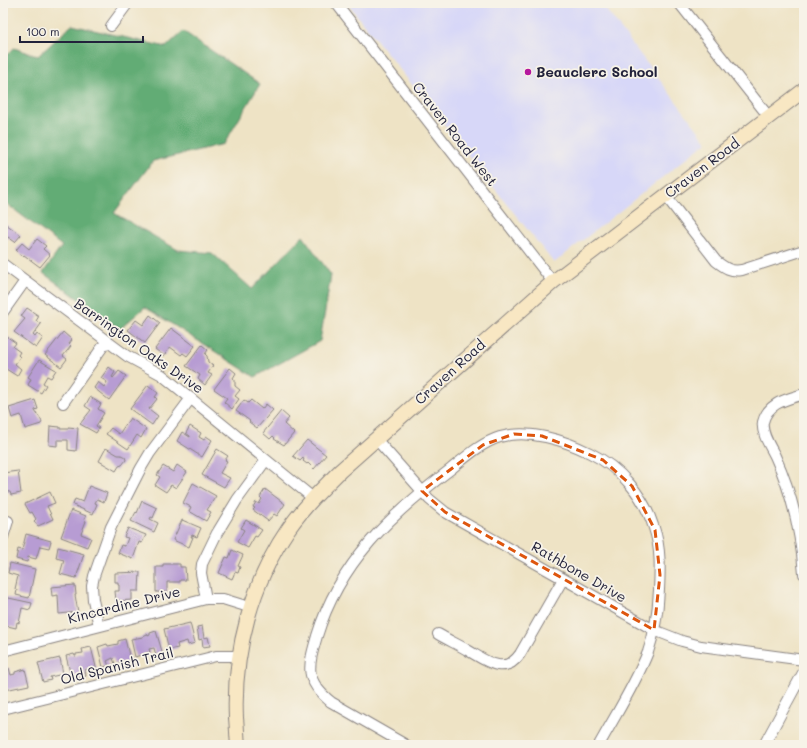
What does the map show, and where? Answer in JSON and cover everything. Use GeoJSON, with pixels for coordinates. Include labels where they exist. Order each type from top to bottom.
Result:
{"type":"FeatureCollection","features":[{"type":"Feature","properties":{"kind":"street"},"geometry":{"type":"LineString","coordinates":[[111,26],[128,3]]}},
{"type":"Feature","properties":{"kind":"street","name":"Craven Road West"},"geometry":{"type":"LineString","coordinates":[[336,3],[553,282]]}},
{"type":"Feature","properties":{"kind":"street"},"geometry":{"type":"LineString","coordinates":[[679,3],[769,117]]}},
{"type":"Feature","properties":{"kind":"street","name":"Craven Road"},"geometry":{"type":"LineString","coordinates":[[238,745],[236,700],[239,656],[247,622],[259,585],[275,551],[288,529],[313,498],[340,471],[553,282],[804,90]]}},
{"type":"Feature","properties":{"kind":"street"},"geometry":{"type":"LineString","coordinates":[[665,195],[716,262],[725,268],[734,271],[742,270],[804,250]]}},
{"type":"Feature","properties":{"kind":"street","name":"Barrington Oaks Drive"},"geometry":{"type":"LineString","coordinates":[[3,264],[126,356],[162,375],[313,498]]}},
{"type":"Feature","properties":{"kind":"street"},"geometry":{"type":"LineString","coordinates":[[3,312],[25,281]]}},
{"type":"Feature","properties":{"kind":"street"},"geometry":{"type":"LineString","coordinates":[[63,403],[106,342]]}},
{"type":"Feature","properties":{"kind":"street"},"geometry":{"type":"LineString","coordinates":[[804,394],[779,402],[767,413],[763,422],[764,433],[790,495],[800,538],[804,574]]}},
{"type":"Feature","properties":{"kind":"street"},"geometry":{"type":"LineString","coordinates":[[100,626],[93,600],[92,586],[111,527],[147,458],[191,398]]}},
{"type":"Feature","properties":{"kind":"street"},"geometry":{"type":"LineString","coordinates":[[406,745],[331,702],[321,694],[316,687],[310,669],[310,659],[321,624],[331,598],[347,572],[364,548],[386,524],[422,491],[483,445],[499,438],[514,434],[542,436],[580,448],[603,460],[622,475],[632,486],[643,502],[655,530],[660,575],[658,605],[654,630],[638,676],[599,745]]}},
{"type":"Feature","properties":{"kind":"street","name":"Rathbone Drive"},"geometry":{"type":"LineString","coordinates":[[376,439],[433,503],[445,512],[654,630],[682,641],[701,646],[804,660]]}},
{"type":"Feature","properties":{"kind":"street"},"geometry":{"type":"LineString","coordinates":[[206,599],[201,574],[202,564],[218,532],[237,500],[266,460]]}},
{"type":"Feature","properties":{"kind":"street"},"geometry":{"type":"LineString","coordinates":[[3,537],[8,521]]}},
{"type":"Feature","properties":{"kind":"street"},"geometry":{"type":"LineString","coordinates":[[438,634],[490,663],[501,665],[510,664],[517,659],[563,579]]}},
{"type":"Feature","properties":{"kind":"street","name":"Kincardine Drive"},"geometry":{"type":"LineString","coordinates":[[3,651],[206,599],[223,599],[252,608]]}},
{"type":"Feature","properties":{"kind":"street","name":"Old Spanish Trail"},"geometry":{"type":"LineString","coordinates":[[3,709],[216,656],[239,656]]}},
{"type":"Feature","properties":{"kind":"street"},"geometry":{"type":"LineString","coordinates":[[764,745],[804,671]]}},
{"type":"Feature","properties":{"kind":"highlighted area"},"geometry":{"type":"Polygon","coordinates":[[[514,434],[542,436],[603,460],[632,486],[655,530],[660,575],[654,630],[445,512],[422,491],[483,445],[514,434]]]}},
{"type":"Feature","properties":{"kind":"shaded area","name":"Beauclerc School"},"geometry":{"type":"Polygon","coordinates":[[[347,3],[601,3],[707,142],[554,263],[347,3]]]}},
{"type":"Feature","properties":{"kind":"green space"},"geometry":{"type":"Polygon","coordinates":[[[72,25],[166,47],[183,31],[260,84],[224,144],[153,161],[114,213],[178,250],[212,253],[252,289],[303,236],[331,275],[320,341],[255,377],[145,307],[120,329],[43,273],[62,246],[3,201],[3,59],[14,48],[38,56],[72,25]]]}},
{"type":"Feature","properties":{"kind":"building"},"geometry":{"type":"Polygon","coordinates":[[[3,222],[21,235],[15,242],[8,237],[6,240],[3,238],[3,222]]]}},
{"type":"Feature","properties":{"kind":"building"},"geometry":{"type":"Polygon","coordinates":[[[37,239],[46,246],[43,249],[50,255],[40,267],[16,250],[22,243],[29,249],[37,239]]]}},
{"type":"Feature","properties":{"kind":"building"},"geometry":{"type":"Polygon","coordinates":[[[27,308],[39,316],[36,321],[41,324],[33,335],[35,337],[37,334],[43,338],[36,348],[14,332],[25,319],[21,316],[27,308]]]}},
{"type":"Feature","properties":{"kind":"building"},"geometry":{"type":"Polygon","coordinates":[[[150,315],[160,323],[145,343],[128,330],[136,320],[143,325],[150,315]]]}},
{"type":"Feature","properties":{"kind":"building"},"geometry":{"type":"Polygon","coordinates":[[[171,328],[195,346],[187,356],[183,353],[181,355],[170,347],[164,356],[155,349],[171,328]]]}},
{"type":"Feature","properties":{"kind":"building"},"geometry":{"type":"Polygon","coordinates":[[[63,332],[72,340],[69,344],[71,346],[63,356],[67,359],[61,367],[45,355],[63,332]]]}},
{"type":"Feature","properties":{"kind":"building"},"geometry":{"type":"Polygon","coordinates":[[[6,336],[16,343],[13,347],[20,352],[18,355],[20,357],[15,364],[21,369],[17,376],[3,367],[3,341],[6,336]]]}},
{"type":"Feature","properties":{"kind":"building"},"geometry":{"type":"Polygon","coordinates":[[[202,345],[208,350],[205,354],[208,362],[213,366],[208,373],[212,375],[205,385],[198,379],[200,375],[186,366],[202,345]]]}},
{"type":"Feature","properties":{"kind":"building"},"geometry":{"type":"Polygon","coordinates":[[[39,360],[56,370],[51,378],[47,376],[43,383],[46,385],[41,393],[28,385],[31,379],[28,377],[39,360]]]}},
{"type":"Feature","properties":{"kind":"building"},"geometry":{"type":"Polygon","coordinates":[[[109,367],[115,372],[112,377],[113,378],[119,371],[126,376],[109,400],[94,388],[98,382],[104,387],[107,382],[101,378],[109,367]]]}},
{"type":"Feature","properties":{"kind":"building"},"geometry":{"type":"Polygon","coordinates":[[[230,368],[236,373],[233,378],[235,380],[235,386],[240,390],[235,396],[239,399],[232,409],[224,402],[227,398],[214,389],[230,368]]]}},
{"type":"Feature","properties":{"kind":"building"},"geometry":{"type":"Polygon","coordinates":[[[148,385],[158,393],[155,397],[157,399],[149,409],[158,416],[152,425],[130,409],[148,385]]]}},
{"type":"Feature","properties":{"kind":"building"},"geometry":{"type":"Polygon","coordinates":[[[90,397],[101,404],[98,409],[104,413],[96,426],[99,428],[96,433],[80,424],[91,410],[85,406],[90,397]]]}},
{"type":"Feature","properties":{"kind":"building"},"geometry":{"type":"Polygon","coordinates":[[[35,400],[38,409],[35,411],[42,422],[41,424],[25,429],[21,415],[12,418],[9,408],[35,400]]]}},
{"type":"Feature","properties":{"kind":"building"},"geometry":{"type":"Polygon","coordinates":[[[244,400],[248,403],[251,400],[262,409],[266,404],[273,410],[257,428],[236,411],[244,400]]]}},
{"type":"Feature","properties":{"kind":"building"},"geometry":{"type":"Polygon","coordinates":[[[281,411],[289,418],[284,424],[294,433],[284,445],[274,439],[275,438],[273,436],[270,439],[263,433],[281,411]]]}},
{"type":"Feature","properties":{"kind":"building"},"geometry":{"type":"Polygon","coordinates":[[[130,418],[146,429],[141,438],[137,435],[128,449],[106,434],[111,428],[119,434],[130,418]]]}},
{"type":"Feature","properties":{"kind":"building"},"geometry":{"type":"Polygon","coordinates":[[[50,426],[60,427],[60,429],[68,429],[68,427],[78,428],[76,451],[68,450],[68,440],[57,440],[57,446],[49,445],[50,426]]]}},
{"type":"Feature","properties":{"kind":"building"},"geometry":{"type":"Polygon","coordinates":[[[190,426],[201,433],[199,437],[204,440],[206,436],[212,440],[202,457],[177,441],[182,432],[190,437],[186,433],[190,426]]]}},
{"type":"Feature","properties":{"kind":"building"},"geometry":{"type":"Polygon","coordinates":[[[307,440],[326,455],[314,469],[308,463],[307,464],[303,461],[303,458],[300,461],[293,456],[307,440]]]}},
{"type":"Feature","properties":{"kind":"building"},"geometry":{"type":"Polygon","coordinates":[[[106,448],[125,457],[126,460],[116,471],[99,461],[106,448]]]}},
{"type":"Feature","properties":{"kind":"building"},"geometry":{"type":"Polygon","coordinates":[[[217,449],[228,456],[225,460],[227,461],[220,473],[230,478],[224,487],[202,475],[217,449]]]}},
{"type":"Feature","properties":{"kind":"building"},"geometry":{"type":"Polygon","coordinates":[[[177,465],[187,472],[176,488],[171,485],[166,492],[155,485],[160,477],[157,475],[163,466],[173,472],[177,465]]]}},
{"type":"Feature","properties":{"kind":"building"},"geometry":{"type":"Polygon","coordinates":[[[18,471],[21,493],[11,495],[10,492],[3,491],[3,473],[18,471]]]}},
{"type":"Feature","properties":{"kind":"building"},"geometry":{"type":"Polygon","coordinates":[[[193,483],[216,496],[207,510],[211,512],[206,521],[189,511],[191,507],[183,503],[193,483]]]}},
{"type":"Feature","properties":{"kind":"building"},"geometry":{"type":"Polygon","coordinates":[[[89,486],[107,493],[104,502],[97,499],[95,503],[97,504],[93,514],[73,505],[75,499],[83,502],[89,486]]]}},
{"type":"Feature","properties":{"kind":"building"},"geometry":{"type":"Polygon","coordinates":[[[265,489],[285,504],[277,516],[274,514],[268,521],[253,510],[256,502],[259,504],[262,499],[260,497],[265,489]]]}},
{"type":"Feature","properties":{"kind":"building"},"geometry":{"type":"Polygon","coordinates":[[[50,492],[55,503],[47,506],[53,519],[38,526],[34,521],[36,519],[32,512],[30,513],[25,504],[50,492]]]}},
{"type":"Feature","properties":{"kind":"building"},"geometry":{"type":"Polygon","coordinates":[[[142,501],[157,508],[153,518],[151,517],[150,519],[158,523],[154,532],[131,521],[136,512],[137,513],[142,501]]]}},
{"type":"Feature","properties":{"kind":"building"},"geometry":{"type":"Polygon","coordinates":[[[71,510],[86,516],[84,520],[86,521],[81,534],[91,538],[87,547],[61,537],[71,510]]]}},
{"type":"Feature","properties":{"kind":"building"},"geometry":{"type":"Polygon","coordinates":[[[182,520],[201,528],[197,537],[192,535],[191,537],[193,537],[189,547],[173,540],[182,520]]]}},
{"type":"Feature","properties":{"kind":"building"},"geometry":{"type":"Polygon","coordinates":[[[246,520],[262,530],[257,537],[255,536],[248,548],[237,542],[244,530],[241,528],[246,520]]]}},
{"type":"Feature","properties":{"kind":"building"},"geometry":{"type":"Polygon","coordinates":[[[128,528],[146,535],[142,543],[139,542],[133,559],[118,553],[121,545],[125,546],[128,538],[124,537],[128,528]]]}},
{"type":"Feature","properties":{"kind":"building"},"geometry":{"type":"Polygon","coordinates":[[[26,534],[51,541],[49,548],[40,546],[36,559],[28,557],[27,562],[16,559],[18,549],[22,550],[26,534]]]}},
{"type":"Feature","properties":{"kind":"building"},"geometry":{"type":"Polygon","coordinates":[[[58,547],[84,554],[76,578],[60,574],[64,560],[56,558],[58,547]]]}},
{"type":"Feature","properties":{"kind":"building"},"geometry":{"type":"Polygon","coordinates":[[[232,550],[243,555],[238,566],[240,567],[238,573],[235,572],[232,579],[219,573],[226,557],[229,558],[232,550]]]}},
{"type":"Feature","properties":{"kind":"building"},"geometry":{"type":"Polygon","coordinates":[[[10,563],[35,569],[29,598],[16,595],[17,590],[15,589],[18,576],[8,573],[10,563]]]}},
{"type":"Feature","properties":{"kind":"building"},"geometry":{"type":"Polygon","coordinates":[[[163,564],[180,564],[180,567],[185,567],[186,580],[180,580],[180,582],[167,582],[167,592],[156,592],[156,567],[163,567],[163,564]]]}},
{"type":"Feature","properties":{"kind":"building"},"geometry":{"type":"Polygon","coordinates":[[[140,572],[139,591],[132,591],[132,600],[116,601],[115,591],[119,591],[119,585],[118,582],[115,582],[115,573],[140,572]]]}},
{"type":"Feature","properties":{"kind":"building"},"geometry":{"type":"Polygon","coordinates":[[[75,585],[78,612],[59,614],[58,595],[52,596],[51,587],[75,585]]]}},
{"type":"Feature","properties":{"kind":"building"},"geometry":{"type":"Polygon","coordinates":[[[4,597],[32,603],[30,610],[22,608],[19,623],[17,622],[16,628],[3,625],[5,605],[3,605],[4,597]]]}},
{"type":"Feature","properties":{"kind":"building"},"geometry":{"type":"Polygon","coordinates":[[[190,623],[195,643],[188,645],[187,641],[177,644],[178,648],[169,650],[164,629],[190,623]]]}},
{"type":"Feature","properties":{"kind":"building"},"geometry":{"type":"Polygon","coordinates":[[[202,626],[204,638],[208,637],[210,646],[203,647],[202,639],[199,640],[197,627],[202,626]]]}},
{"type":"Feature","properties":{"kind":"building"},"geometry":{"type":"Polygon","coordinates":[[[156,631],[164,658],[157,660],[154,648],[149,649],[150,652],[135,657],[131,639],[143,637],[147,634],[148,636],[150,633],[156,631]]]}},
{"type":"Feature","properties":{"kind":"building"},"geometry":{"type":"Polygon","coordinates":[[[125,639],[132,667],[124,669],[123,662],[115,664],[113,658],[107,661],[109,666],[103,667],[98,647],[107,644],[108,646],[118,644],[118,641],[125,639]]]}},
{"type":"Feature","properties":{"kind":"building"},"geometry":{"type":"Polygon","coordinates":[[[91,647],[97,671],[89,673],[88,669],[85,670],[86,676],[72,680],[66,656],[74,654],[76,656],[76,654],[83,653],[82,649],[91,647]]]}},
{"type":"Feature","properties":{"kind":"building"},"geometry":{"type":"Polygon","coordinates":[[[60,658],[63,674],[50,677],[51,680],[43,682],[38,663],[60,658]]]}},
{"type":"Feature","properties":{"kind":"building"},"geometry":{"type":"Polygon","coordinates":[[[9,668],[11,675],[25,669],[29,685],[5,690],[3,669],[9,668]]]}},
{"type":"Feature","properties":{"kind":"place","name":"Beauclerc School"},"geometry":{"type":"Point","coordinates":[528,72]}}]}
